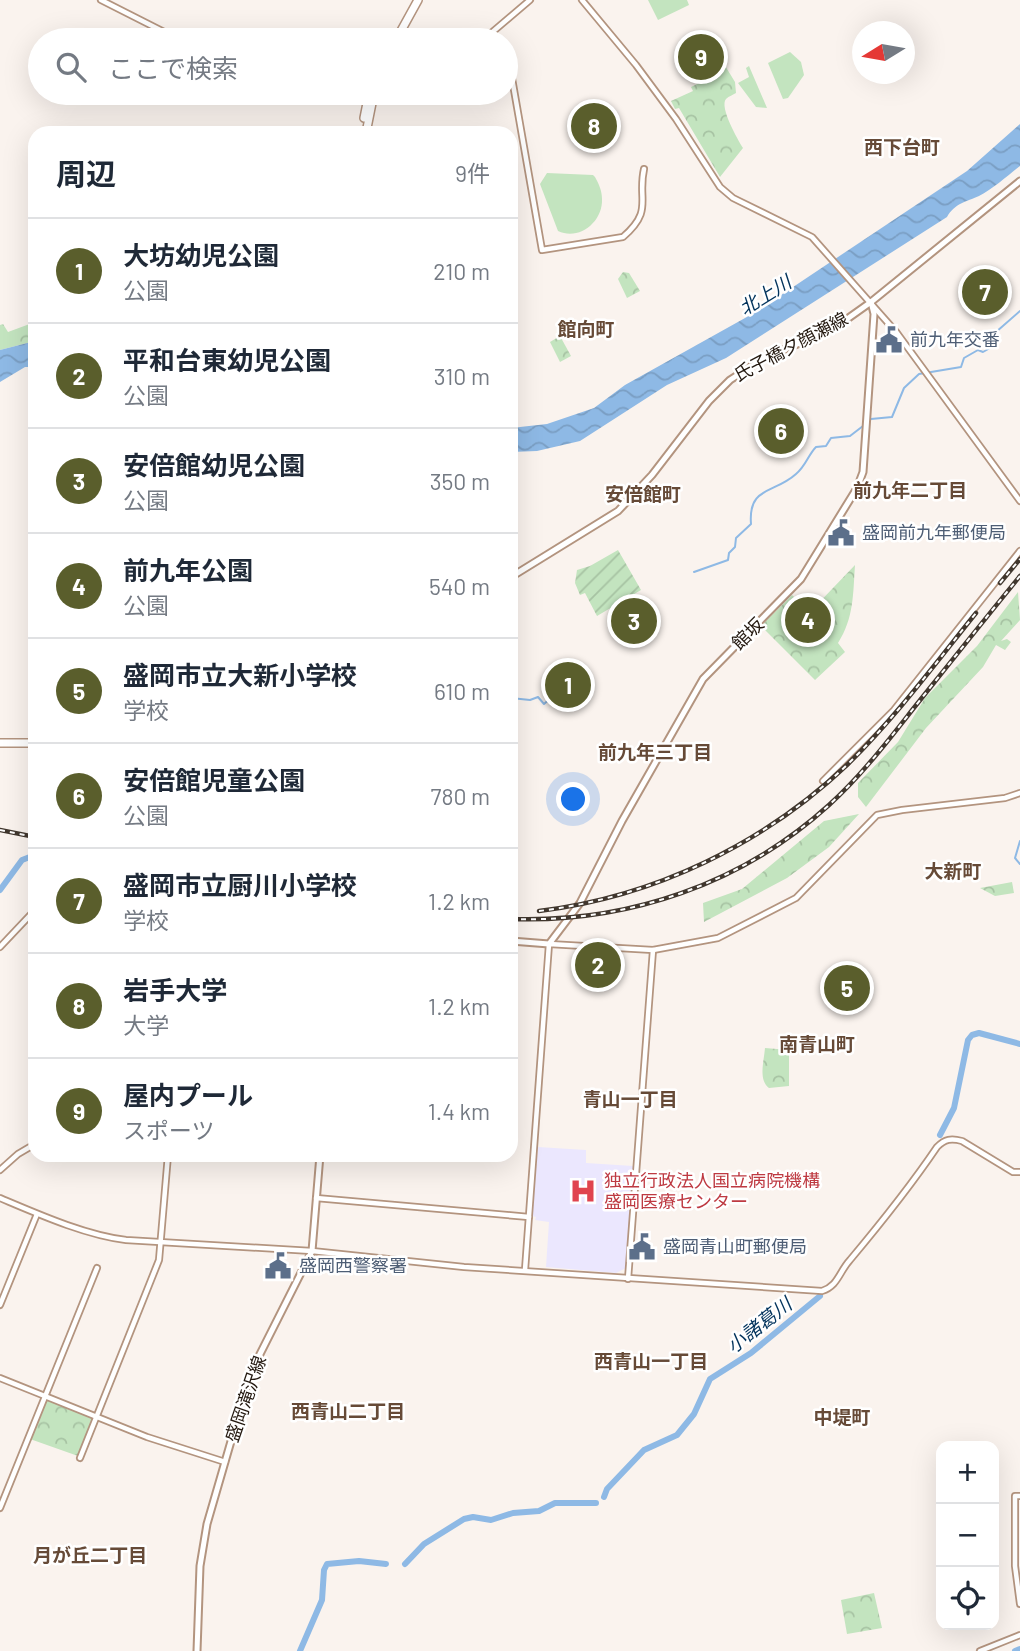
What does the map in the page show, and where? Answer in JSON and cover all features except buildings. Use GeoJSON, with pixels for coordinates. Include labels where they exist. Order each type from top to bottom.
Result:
{"type":"FeatureCollection","features":[{"type":"Feature","properties":{"kind":"highway"},"geometry":{"type":"LineString","coordinates":[[400,28],[415,0]]}},
{"type":"Feature","properties":{"kind":"highway"},"geometry":{"type":"LineString","coordinates":[[365,126],[370,105]]}},
{"type":"Feature","properties":{"kind":"highway"},"geometry":{"type":"LineString","coordinates":[[0,745],[28,744]]}},
{"type":"Feature","properties":{"kind":"main road","name":"氏子橋夕顔瀬線"},"geometry":{"type":"LineString","coordinates":[[518,573],[618,510],[652,475],[709,401],[730,380],[764,358],[833,329],[871,302],[1020,181]]}},
{"type":"Feature","properties":{"kind":"main road","name":"館坂"},"geometry":{"type":"LineString","coordinates":[[549,944],[580,903],[622,821],[703,679],[801,579],[857,488],[863,472],[867,423],[874,314],[871,302]]}},
{"type":"Feature","properties":{"kind":"main road"},"geometry":{"type":"LineString","coordinates":[[518,942],[549,944]]}},
{"type":"Feature","properties":{"kind":"main road","name":"盛岡滝沢線"},"geometry":{"type":"LineString","coordinates":[[197,1651],[198,1592],[203,1544],[247,1386],[312,1251],[319,1162]]}},
{"type":"Feature","properties":{"kind":"street"},"geometry":{"type":"LineString","coordinates":[[101,0],[156,28]]}},
{"type":"Feature","properties":{"kind":"street"},"geometry":{"type":"LineString","coordinates":[[498,28],[530,0]]}},
{"type":"Feature","properties":{"kind":"street"},"geometry":{"type":"LineString","coordinates":[[582,0],[676,119],[719,187],[743,203],[812,237],[897,332],[1020,501]]}},
{"type":"Feature","properties":{"kind":"street"},"geometry":{"type":"LineString","coordinates":[[517,105],[542,250],[623,237],[634,226],[645,207],[644,169]]}},
{"type":"Feature","properties":{"kind":"street"},"geometry":{"type":"LineString","coordinates":[[823,781],[894,709],[1020,551]]}},
{"type":"Feature","properties":{"kind":"street"},"geometry":{"type":"LineString","coordinates":[[525,1270],[549,944],[653,950],[718,938],[796,898],[877,815],[1004,798],[1020,793]]}},
{"type":"Feature","properties":{"kind":"street"},"geometry":{"type":"LineString","coordinates":[[0,947],[28,917]]}},
{"type":"Feature","properties":{"kind":"street"},"geometry":{"type":"LineString","coordinates":[[628,1279],[653,950]]}},
{"type":"Feature","properties":{"kind":"street"},"geometry":{"type":"LineString","coordinates":[[0,1198],[37,1214],[112,1238],[161,1244],[312,1251],[464,1267],[824,1291],[836,1282],[847,1262],[902,1197],[943,1141],[953,1138],[962,1141],[1013,1172],[1020,1172]]}},
{"type":"Feature","properties":{"kind":"street"},"geometry":{"type":"LineString","coordinates":[[0,1170],[28,1148]]}},
{"type":"Feature","properties":{"kind":"street"},"geometry":{"type":"LineString","coordinates":[[80,1458],[159,1259],[167,1162]]}},
{"type":"Feature","properties":{"kind":"street"},"geometry":{"type":"LineString","coordinates":[[316,1198],[529,1217]]}},
{"type":"Feature","properties":{"kind":"street"},"geometry":{"type":"LineString","coordinates":[[0,1304],[37,1214]]}},
{"type":"Feature","properties":{"kind":"street"},"geometry":{"type":"LineString","coordinates":[[0,1508],[97,1268]]}},
{"type":"Feature","properties":{"kind":"street"},"geometry":{"type":"LineString","coordinates":[[0,1378],[147,1437],[225,1462]]}},
{"type":"Feature","properties":{"kind":"street"},"geometry":{"type":"LineString","coordinates":[[1020,1496],[1015,1496],[1015,1566],[1020,1605]]}},
{"type":"Feature","properties":{"kind":"street"},"geometry":{"type":"LineString","coordinates":[[980,1651],[1020,1635]]}},
{"type":"Feature","properties":{"kind":"shaded area","name":"独立行政法人国立病院機構 盛岡医療センター"},"geometry":{"type":"Polygon","coordinates":[[[538,1147],[586,1150],[586,1163],[633,1166],[626,1268],[616,1273],[546,1267],[549,1222],[535,1220],[536,1217],[532,1216],[538,1147]]]}},
{"type":"Feature","properties":{"kind":"green space"},"geometry":{"type":"Polygon","coordinates":[[[648,0],[687,0],[689,5],[658,20],[648,0]]]}},
{"type":"Feature","properties":{"kind":"green space"},"geometry":{"type":"Polygon","coordinates":[[[713,42],[720,58],[689,73],[681,57],[713,42]]]}},
{"type":"Feature","properties":{"kind":"green space"},"geometry":{"type":"Polygon","coordinates":[[[790,52],[801,62],[804,75],[788,98],[783,99],[768,63],[790,52]]]}},
{"type":"Feature","properties":{"kind":"green space"},"geometry":{"type":"Polygon","coordinates":[[[724,64],[735,82],[736,93],[726,99],[725,109],[743,148],[720,177],[679,108],[675,109],[671,101],[693,91],[691,87],[714,76],[711,68],[724,64]]]}},
{"type":"Feature","properties":{"kind":"green space"},"geometry":{"type":"Polygon","coordinates":[[[749,66],[767,108],[756,107],[738,83],[749,77],[746,68],[749,66]]]}},
{"type":"Feature","properties":{"kind":"green space"},"geometry":{"type":"Polygon","coordinates":[[[547,173],[595,177],[602,199],[594,222],[574,233],[558,231],[540,184],[547,173]]]}},
{"type":"Feature","properties":{"kind":"green space"},"geometry":{"type":"Polygon","coordinates":[[[623,272],[629,273],[640,291],[627,298],[618,279],[623,272]]]}},
{"type":"Feature","properties":{"kind":"green space"},"geometry":{"type":"Polygon","coordinates":[[[3,324],[8,332],[28,325],[28,343],[0,350],[0,325],[3,324]]]}},
{"type":"Feature","properties":{"kind":"green space"},"geometry":{"type":"Polygon","coordinates":[[[560,336],[571,356],[560,362],[550,342],[560,336]]]}},
{"type":"Feature","properties":{"kind":"green space"},"geometry":{"type":"Polygon","coordinates":[[[788,419],[795,427],[774,442],[768,435],[788,419]]]}},
{"type":"Feature","properties":{"kind":"green space"},"geometry":{"type":"Polygon","coordinates":[[[618,550],[641,590],[597,616],[585,593],[580,595],[575,583],[577,570],[590,566],[618,550]]]}},
{"type":"Feature","properties":{"kind":"green space"},"geometry":{"type":"Polygon","coordinates":[[[855,565],[850,615],[838,643],[845,652],[815,680],[761,626],[792,595],[810,612],[855,565]]]}},
{"type":"Feature","properties":{"kind":"green space"},"geometry":{"type":"Polygon","coordinates":[[[1018,592],[1020,620],[1001,641],[1007,639],[1011,642],[1005,650],[996,645],[983,667],[926,728],[866,807],[858,797],[858,783],[898,742],[925,698],[977,646],[1018,592]]]}},
{"type":"Feature","properties":{"kind":"green space"},"geometry":{"type":"Polygon","coordinates":[[[859,814],[829,847],[787,878],[704,922],[703,903],[742,889],[824,821],[859,814]]]}},
{"type":"Feature","properties":{"kind":"green space"},"geometry":{"type":"Polygon","coordinates":[[[1012,882],[1014,893],[995,896],[980,888],[1012,882]]]}},
{"type":"Feature","properties":{"kind":"green space"},"geometry":{"type":"Polygon","coordinates":[[[765,1048],[789,1050],[789,1086],[769,1088],[766,1085],[763,1070],[765,1048]]]}},
{"type":"Feature","properties":{"kind":"green space"},"geometry":{"type":"Polygon","coordinates":[[[46,1398],[92,1418],[78,1456],[30,1439],[46,1398]]]}},
{"type":"Feature","properties":{"kind":"green space"},"geometry":{"type":"Polygon","coordinates":[[[874,1593],[882,1628],[847,1634],[841,1600],[874,1593]]]}},
{"type":"Feature","properties":{"kind":"water"},"geometry":{"type":"Polygon","coordinates":[[[1020,124],[1020,166],[989,190],[957,206],[947,217],[726,358],[667,385],[580,441],[537,451],[518,452],[518,427],[547,424],[594,408],[625,385],[754,313],[967,171],[1020,124]]]}},
{"type":"Feature","properties":{"kind":"water"},"geometry":{"type":"Polygon","coordinates":[[[28,343],[28,367],[0,382],[0,350],[28,343]]]}},
{"type":"Feature","properties":{"kind":"waterway"},"geometry":{"type":"LineString","coordinates":[[867,422],[871,419],[892,417],[904,388],[919,374],[961,367],[964,358],[978,350],[983,352],[990,348],[996,332],[1020,311]]}},
{"type":"Feature","properties":{"kind":"waterway"},"geometry":{"type":"LineString","coordinates":[[694,572],[728,560],[729,553],[735,547],[736,538],[751,524],[751,512],[758,497],[796,474],[816,447],[826,446],[831,438],[850,436],[863,426]]}},
{"type":"Feature","properties":{"kind":"waterway"},"geometry":{"type":"LineString","coordinates":[[518,699],[530,700],[538,697],[544,704],[553,696],[555,688],[573,676]]}},
{"type":"Feature","properties":{"kind":"waterway"},"geometry":{"type":"LineString","coordinates":[[1020,841],[1015,858],[1020,864]]}},
{"type":"Feature","properties":{"kind":"waterway"},"geometry":{"type":"LineString","coordinates":[[0,890],[22,860],[28,858]]}},
{"type":"Feature","properties":{"kind":"waterway","name":"小諸葛川"},"geometry":{"type":"LineString","coordinates":[[940,1135],[954,1108],[968,1040],[972,1035],[979,1033],[1020,1044]]}},
{"type":"Feature","properties":{"kind":"waterway","name":"小諸葛川"},"geometry":{"type":"LineString","coordinates":[[604,1497],[607,1489],[644,1450],[677,1435],[694,1414],[710,1379],[751,1353],[820,1296]]}},
{"type":"Feature","properties":{"kind":"waterway","name":"小諸葛川"},"geometry":{"type":"LineString","coordinates":[[405,1564],[424,1544],[464,1519],[473,1517],[491,1520],[513,1513],[539,1511],[555,1503],[596,1503]]}},
{"type":"Feature","properties":{"kind":"waterway","name":"小諸葛川"},"geometry":{"type":"LineString","coordinates":[[300,1651],[322,1600],[324,1570],[327,1564],[359,1561],[386,1564]]}},
{"type":"Feature","properties":{"kind":"waterway"},"geometry":{"type":"LineString","coordinates":[[1015,1651],[1020,1649]]}},
{"type":"Feature","properties":{"kind":"railway"},"geometry":{"type":"LineString","coordinates":[[1000,583],[1020,559]]}},
{"type":"Feature","properties":{"kind":"railway"},"geometry":{"type":"LineString","coordinates":[[518,919],[598,914],[640,906],[721,877],[759,857],[795,833],[829,805],[863,771],[1020,576]]}},
{"type":"Feature","properties":{"kind":"railway"},"geometry":{"type":"LineString","coordinates":[[539,911],[582,904],[665,879],[744,842],[780,819],[848,764],[882,728],[976,613]]}},
{"type":"Feature","properties":{"kind":"railway"},"geometry":{"type":"LineString","coordinates":[[0,830],[28,836]]}},
{"type":"Feature","properties":{"kind":"place","name":"屋内プール"},"geometry":{"type":"Point","coordinates":[701,57]}},
{"type":"Feature","properties":{"kind":"place","name":"岩手大学"},"geometry":{"type":"Point","coordinates":[594,126]}},
{"type":"Feature","properties":{"kind":"place","name":"盛岡市立厨川小学校"},"geometry":{"type":"Point","coordinates":[985,292]}},
{"type":"Feature","properties":{"kind":"place","name":"前九年交番"},"geometry":{"type":"Point","coordinates":[889,340]}},
{"type":"Feature","properties":{"kind":"place","name":"安倍館児童公園"},"geometry":{"type":"Point","coordinates":[781,431]}},
{"type":"Feature","properties":{"kind":"place","name":"盛岡前九年郵便局"},"geometry":{"type":"Point","coordinates":[841,533]}},
{"type":"Feature","properties":{"kind":"place","name":"前九年公園"},"geometry":{"type":"Point","coordinates":[808,620]}},
{"type":"Feature","properties":{"kind":"place","name":"安倍館幼児公園"},"geometry":{"type":"Point","coordinates":[634,621]}},
{"type":"Feature","properties":{"kind":"place","name":"大坊幼児公園"},"geometry":{"type":"Point","coordinates":[568,685]}},
{"type":"Feature","properties":{"kind":"place","name":"平和台東幼児公園"},"geometry":{"type":"Point","coordinates":[598,965]}},
{"type":"Feature","properties":{"kind":"place","name":"盛岡市立大新小学校"},"geometry":{"type":"Point","coordinates":[847,988]}},
{"type":"Feature","properties":{"kind":"place","name":"独立行政法人国立病院機構 盛岡医療センター"},"geometry":{"type":"Point","coordinates":[583,1191]}},
{"type":"Feature","properties":{"kind":"place","name":"盛岡青山町郵便局"},"geometry":{"type":"Point","coordinates":[642,1247]}},
{"type":"Feature","properties":{"kind":"place","name":"盛岡西警察署"},"geometry":{"type":"Point","coordinates":[278,1266]}},
{"type":"Feature","properties":{"kind":"district","name":"西下台町"},"geometry":{"type":"Point","coordinates":[902,147]}},
{"type":"Feature","properties":{"kind":"district","name":"館向町"},"geometry":{"type":"Point","coordinates":[586,329]}},
{"type":"Feature","properties":{"kind":"district","name":"前九年二丁目"},"geometry":{"type":"Point","coordinates":[910,490]}},
{"type":"Feature","properties":{"kind":"district","name":"安倍館町"},"geometry":{"type":"Point","coordinates":[643,494]}},
{"type":"Feature","properties":{"kind":"district","name":"前九年三丁目"},"geometry":{"type":"Point","coordinates":[655,752]}},
{"type":"Feature","properties":{"kind":"district","name":"大新町"},"geometry":{"type":"Point","coordinates":[953,871]}},
{"type":"Feature","properties":{"kind":"district","name":"南青山町"},"geometry":{"type":"Point","coordinates":[817,1044]}},
{"type":"Feature","properties":{"kind":"district","name":"青山一丁目"},"geometry":{"type":"Point","coordinates":[630,1099]}},
{"type":"Feature","properties":{"kind":"district","name":"西青山一丁目"},"geometry":{"type":"Point","coordinates":[651,1361]}},
{"type":"Feature","properties":{"kind":"district","name":"西青山二丁目"},"geometry":{"type":"Point","coordinates":[348,1411]}},
{"type":"Feature","properties":{"kind":"district","name":"中堤町"},"geometry":{"type":"Point","coordinates":[842,1417]}},
{"type":"Feature","properties":{"kind":"district","name":"月が丘二丁目"},"geometry":{"type":"Point","coordinates":[90,1555]}},
{"type":"Feature","properties":{"kind":"water label","name":"北上川"},"geometry":{"type":"Point","coordinates":[765,295]}}]}
